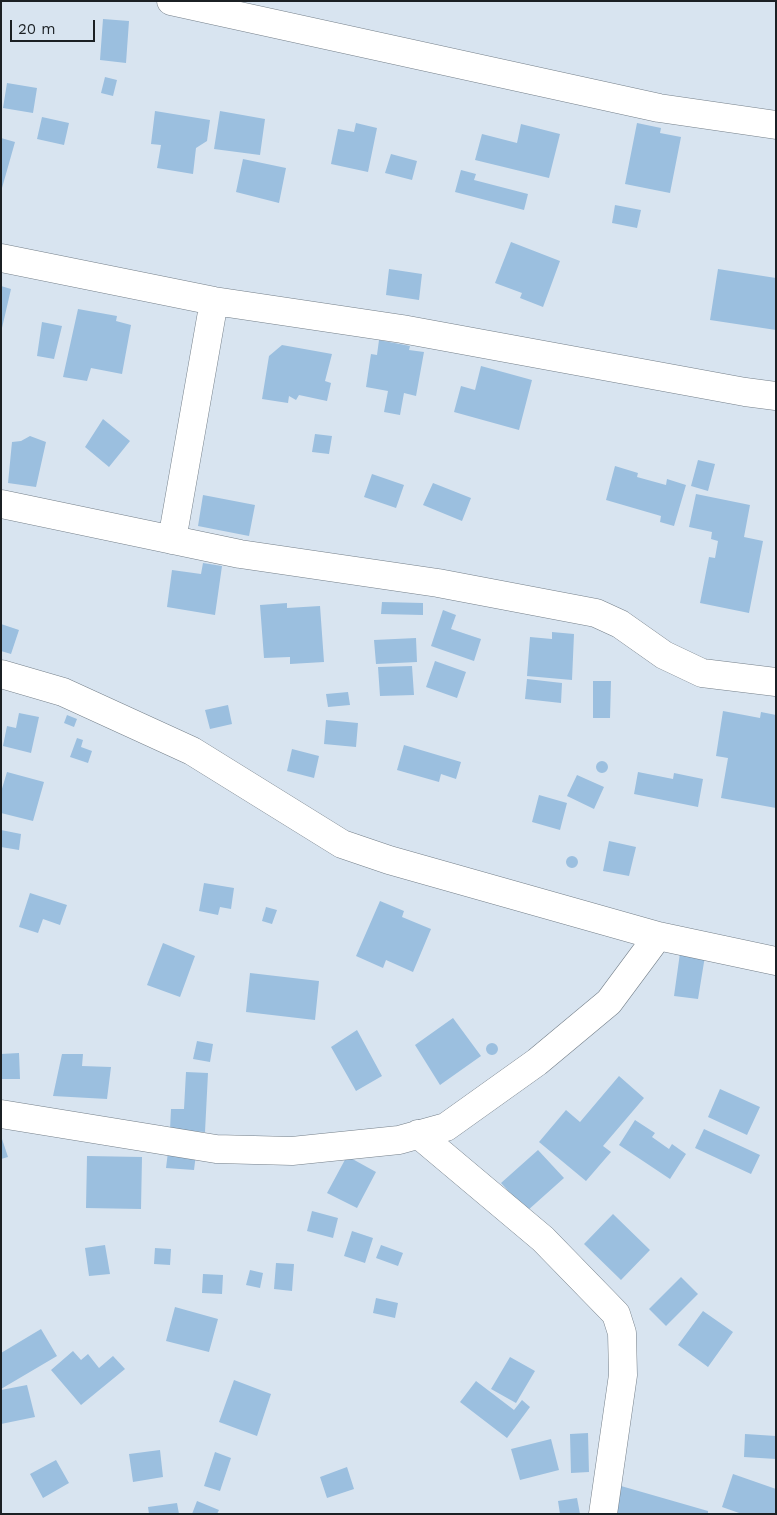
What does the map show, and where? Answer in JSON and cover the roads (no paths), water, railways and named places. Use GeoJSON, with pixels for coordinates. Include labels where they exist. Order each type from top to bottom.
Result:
{"type":"FeatureCollection","features":[{"type":"Feature","properties":{"kind":"street"},"geometry":{"type":"LineString","coordinates":[[171,1],[659,108],[776,125]]}},
{"type":"Feature","properties":{"kind":"street"},"geometry":{"type":"LineString","coordinates":[[1,258],[214,301],[402,329],[745,392],[776,396]]}},
{"type":"Feature","properties":{"kind":"street"},"geometry":{"type":"LineString","coordinates":[[172,540],[214,301]]}},
{"type":"Feature","properties":{"kind":"street"},"geometry":{"type":"LineString","coordinates":[[1,504],[240,554],[438,583],[596,614],[620,624],[664,655],[702,672],[776,682]]}},
{"type":"Feature","properties":{"kind":"street"},"geometry":{"type":"LineString","coordinates":[[1,674],[63,692],[192,751],[342,844],[389,860],[658,936],[776,960]]}},
{"type":"Feature","properties":{"kind":"street"},"geometry":{"type":"LineString","coordinates":[[1,1114],[216,1149],[292,1151],[399,1140],[446,1126],[537,1062],[610,1002],[658,936]]}},
{"type":"Feature","properties":{"kind":"street"},"geometry":{"type":"LineString","coordinates":[[418,1134],[543,1239],[616,1314],[622,1333],[623,1375],[603,1514]]}}]}
